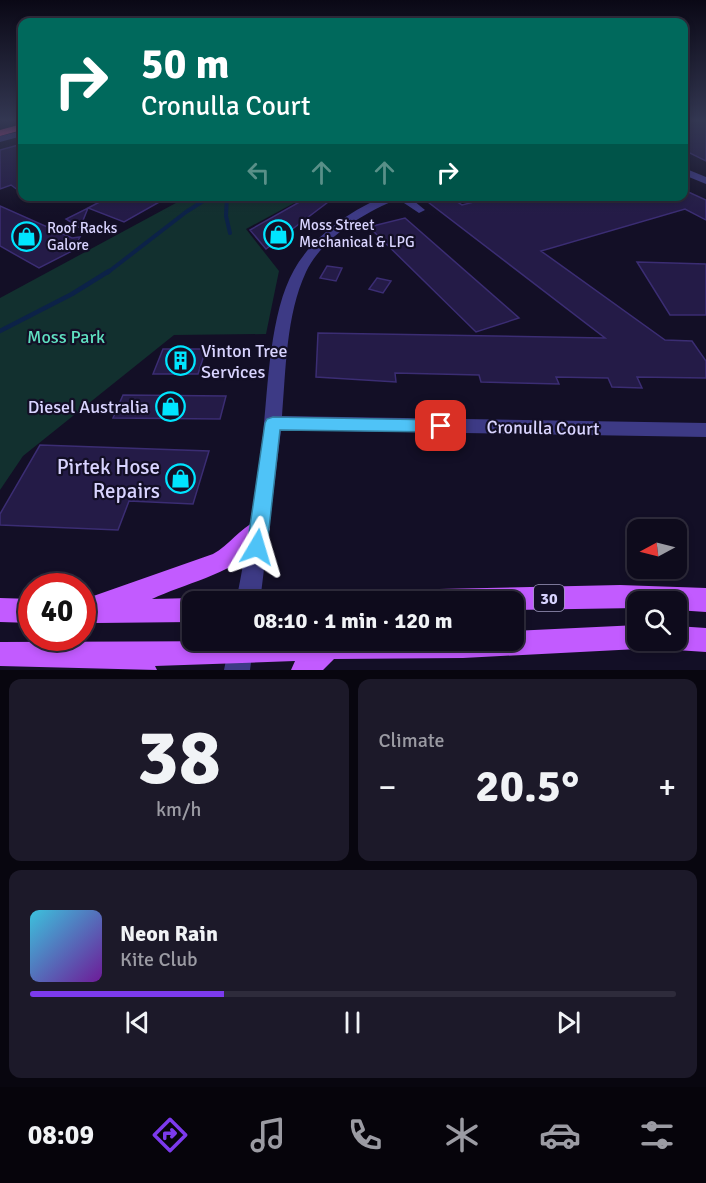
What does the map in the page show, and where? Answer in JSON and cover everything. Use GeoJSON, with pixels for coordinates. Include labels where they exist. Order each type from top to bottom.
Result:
{"type":"FeatureCollection","features":[{"type":"Feature","properties":{"kind":"main road"},"geometry":{"type":"LineString","coordinates":[[96,608],[141,592],[179,575],[217,563],[231,556],[259,529]]}},
{"type":"Feature","properties":{"kind":"main road","name":"30"},"geometry":{"type":"LineString","coordinates":[[524,599],[620,596],[706,600]]}},
{"type":"Feature","properties":{"kind":"main road"},"geometry":{"type":"LineString","coordinates":[[0,610],[18,611]]}},
{"type":"Feature","properties":{"kind":"main road"},"geometry":{"type":"LineString","coordinates":[[96,612],[182,610]]}},
{"type":"Feature","properties":{"kind":"main road"},"geometry":{"type":"LineString","coordinates":[[524,643],[627,638]]}},
{"type":"Feature","properties":{"kind":"main road"},"geometry":{"type":"LineString","coordinates":[[687,639],[706,640]]}},
{"type":"Feature","properties":{"kind":"main road"},"geometry":{"type":"LineString","coordinates":[[0,654],[118,655],[265,651]]}},
{"type":"Feature","properties":{"kind":"main road"},"geometry":{"type":"LineString","coordinates":[[304,670],[324,651]]}},
{"type":"Feature","properties":{"kind":"main road"},"geometry":{"type":"LineString","coordinates":[[118,655],[144,670]]}},
{"type":"Feature","properties":{"kind":"street"},"geometry":{"type":"LineString","coordinates":[[688,173],[706,180]]}},
{"type":"Feature","properties":{"kind":"street"},"geometry":{"type":"LineString","coordinates":[[250,591],[287,314],[301,269],[317,248],[358,214],[382,201]]}},
{"type":"Feature","properties":{"kind":"street"},"geometry":{"type":"LineString","coordinates":[[407,201],[419,210]]}},
{"type":"Feature","properties":{"kind":"street","name":"Cronulla Court"},"geometry":{"type":"LineString","coordinates":[[273,423],[706,430]]}},
{"type":"Feature","properties":{"kind":"green space","name":"Moss Park"},"geometry":{"type":"Polygon","coordinates":[[[180,201],[298,201],[246,229],[279,271],[266,334],[174,335],[23,456],[0,490],[0,298],[180,201]]]}},
{"type":"Feature","properties":{"kind":"building"},"geometry":{"type":"Polygon","coordinates":[[[0,152],[18,152],[18,190],[11,185],[0,189],[0,152]]]}},
{"type":"Feature","properties":{"kind":"building"},"geometry":{"type":"Polygon","coordinates":[[[688,152],[706,152],[706,161],[688,152]]]}},
{"type":"Feature","properties":{"kind":"building"},"geometry":{"type":"Polygon","coordinates":[[[688,192],[706,200],[706,220],[685,209],[541,251],[665,340],[692,341],[706,361],[706,378],[637,377],[642,388],[612,387],[608,378],[556,377],[559,384],[481,382],[479,375],[395,373],[396,382],[316,377],[318,333],[605,338],[428,202],[456,201],[462,205],[478,201],[688,201],[688,192]]]}},
{"type":"Feature","properties":{"kind":"building"},"geometry":{"type":"Polygon","coordinates":[[[101,201],[161,201],[124,222],[88,208],[101,201]]]}},
{"type":"Feature","properties":{"kind":"building"},"geometry":{"type":"Polygon","coordinates":[[[301,201],[329,201],[266,249],[250,230],[301,201]]]}},
{"type":"Feature","properties":{"kind":"building"},"geometry":{"type":"Polygon","coordinates":[[[0,206],[72,238],[80,237],[72,251],[39,268],[0,246],[0,206]]]}},
{"type":"Feature","properties":{"kind":"building"},"geometry":{"type":"Polygon","coordinates":[[[88,208],[80,228],[66,219],[88,208]]]}},
{"type":"Feature","properties":{"kind":"building"},"geometry":{"type":"Polygon","coordinates":[[[405,218],[519,318],[476,332],[369,227],[405,218]]]}},
{"type":"Feature","properties":{"kind":"building"},"geometry":{"type":"Polygon","coordinates":[[[637,262],[706,264],[706,315],[670,315],[637,262]]]}},
{"type":"Feature","properties":{"kind":"building"},"geometry":{"type":"Polygon","coordinates":[[[327,266],[342,268],[336,281],[320,278],[327,266]]]}},
{"type":"Feature","properties":{"kind":"building"},"geometry":{"type":"Polygon","coordinates":[[[377,278],[391,281],[383,293],[369,289],[377,278]]]}},
{"type":"Feature","properties":{"kind":"building","name":"Vinton Tree Services"},"geometry":{"type":"Polygon","coordinates":[[[163,349],[206,349],[198,374],[153,374],[163,349]]]}},
{"type":"Feature","properties":{"kind":"building","name":"Diesel Australia"},"geometry":{"type":"Polygon","coordinates":[[[123,395],[226,396],[220,419],[113,418],[123,395]]]}},
{"type":"Feature","properties":{"kind":"building"},"geometry":{"type":"Polygon","coordinates":[[[40,445],[209,451],[193,504],[129,501],[118,530],[0,525],[0,514],[40,445]]]}},
{"type":"Feature","properties":{"kind":"waterway"},"geometry":{"type":"LineString","coordinates":[[107,273],[203,201]]}},
{"type":"Feature","properties":{"kind":"waterway"},"geometry":{"type":"LineString","coordinates":[[227,201],[226,216],[230,233]]}},
{"type":"Feature","properties":{"kind":"waterway"},"geometry":{"type":"LineString","coordinates":[[0,331],[72,294],[109,271]]}},
{"type":"Feature","properties":{"kind":"place","name":"Moss Street Mechanical & LPG"},"geometry":{"type":"Point","coordinates":[278,234]}},
{"type":"Feature","properties":{"kind":"place","name":"Roof Racks Galore"},"geometry":{"type":"Point","coordinates":[26,237]}},
{"type":"Feature","properties":{"kind":"place","name":"Vinton Tree Services"},"geometry":{"type":"Point","coordinates":[180,361]}},
{"type":"Feature","properties":{"kind":"place","name":"Diesel Australia"},"geometry":{"type":"Point","coordinates":[170,407]}},
{"type":"Feature","properties":{"kind":"place","name":"Pirtek Hose Repairs"},"geometry":{"type":"Point","coordinates":[181,479]}},
{"type":"Feature","properties":{"kind":"route"},"geometry":{"type":"LineString","coordinates":[[257,547],[273,423],[441,426]]}}]}
